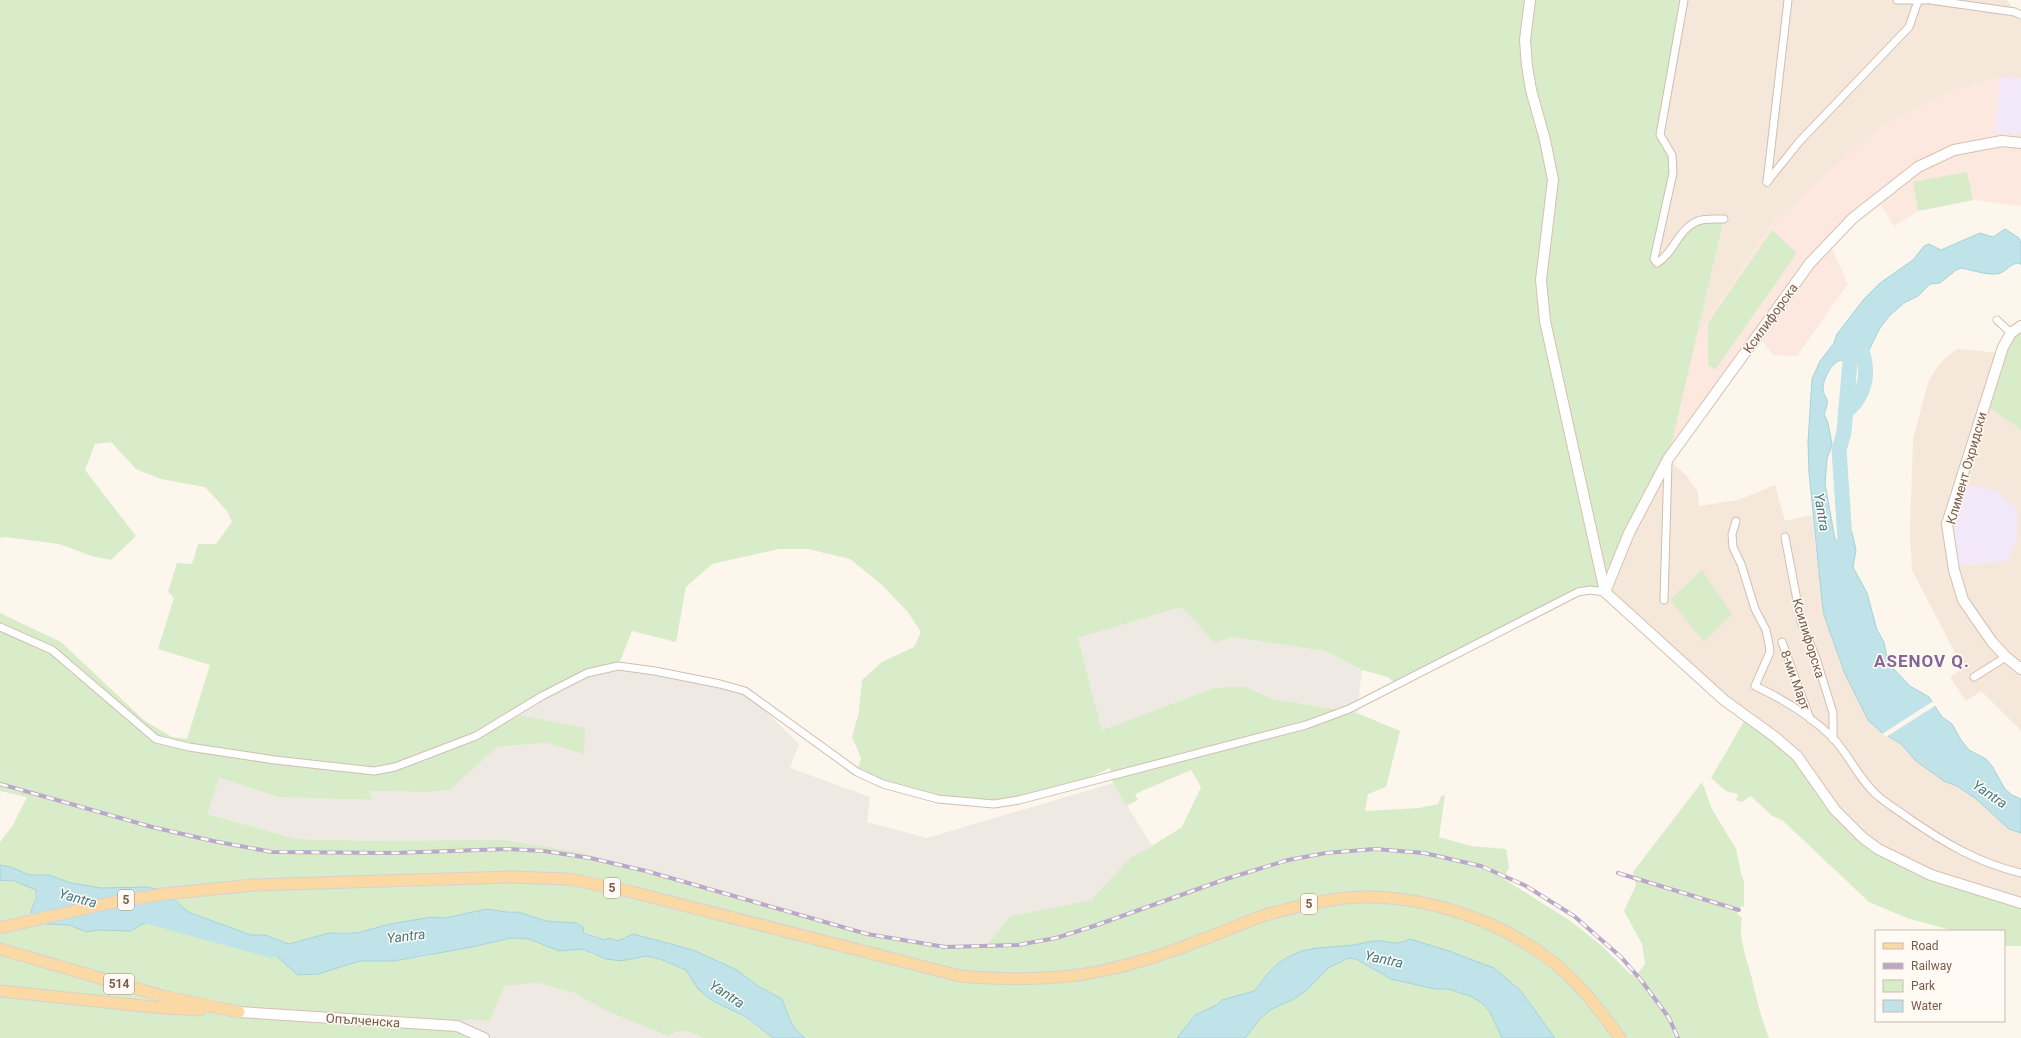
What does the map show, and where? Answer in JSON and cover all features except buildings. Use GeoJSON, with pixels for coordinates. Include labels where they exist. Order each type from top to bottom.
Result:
{"type":"FeatureCollection","features":[{"type":"Feature","properties":{"kind":"main road","name":"5"},"geometry":{"type":"LineString","coordinates":[[0,928],[109,903],[164,894],[253,885],[510,877],[569,880],[628,891],[960,976],[1006,980],[1049,978],[1100,971],[1169,952],[1267,915],[1315,902],[1361,897],[1408,900],[1456,912],[1498,928],[1533,949],[1577,984],[1620,1038]]}},
{"type":"Feature","properties":{"kind":"main road","name":"514"},"geometry":{"type":"LineString","coordinates":[[0,949],[162,996],[239,1012]]}},
{"type":"Feature","properties":{"kind":"main road","name":"514"},"geometry":{"type":"LineString","coordinates":[[0,991],[153,1008],[239,1012]]}},
{"type":"Feature","properties":{"kind":"street"},"geometry":{"type":"LineString","coordinates":[[1530,0],[1525,40],[1527,66],[1531,90],[1545,140],[1553,180],[1541,280],[1545,321],[1604,592]]}},
{"type":"Feature","properties":{"kind":"street"},"geometry":{"type":"LineString","coordinates":[[1684,0],[1660,135],[1672,155],[1673,173],[1654,259],[1656,263],[1663,260],[1683,231],[1699,220],[1724,218]]}},
{"type":"Feature","properties":{"kind":"street"},"geometry":{"type":"LineString","coordinates":[[1788,0],[1767,182],[1799,142],[1909,27],[1918,1]]}},
{"type":"Feature","properties":{"kind":"street"},"geometry":{"type":"LineString","coordinates":[[1897,0],[1926,0]]}},
{"type":"Feature","properties":{"kind":"street"},"geometry":{"type":"LineString","coordinates":[[1930,0],[2015,12],[2021,15]]}},
{"type":"Feature","properties":{"kind":"street","name":"Ксилифорска"},"geometry":{"type":"LineString","coordinates":[[1604,592],[1629,533],[1668,459],[1810,263],[1853,218],[1918,167],[1954,150],[2002,141],[2021,143]]}},
{"type":"Feature","properties":{"kind":"street"},"geometry":{"type":"LineString","coordinates":[[1997,320],[2012,333]]}},
{"type":"Feature","properties":{"kind":"street","name":"Климент Охридски"},"geometry":{"type":"LineString","coordinates":[[2021,326],[2012,333],[2003,347],[1948,524],[1954,570],[1963,600],[1981,628],[2006,657],[2021,669]]}},
{"type":"Feature","properties":{"kind":"street"},"geometry":{"type":"LineString","coordinates":[[1664,600],[1668,459]]}},
{"type":"Feature","properties":{"kind":"street"},"geometry":{"type":"LineString","coordinates":[[1736,521],[1732,534],[1733,547],[1741,564],[1755,609],[1766,630],[1770,644],[1770,652],[1756,686],[1780,698],[1810,719],[1834,739],[1864,782],[1878,796],[1939,839],[1969,856],[2021,873]]}},
{"type":"Feature","properties":{"kind":"street","name":"Ксилифорска"},"geometry":{"type":"LineString","coordinates":[[1785,537],[1801,621],[1816,658],[1833,714],[1834,739]]}},
{"type":"Feature","properties":{"kind":"street"},"geometry":{"type":"LineString","coordinates":[[0,627],[52,650],[156,739],[189,746],[274,760],[374,771],[395,767],[476,736],[542,696],[587,673],[618,666],[662,672],[720,684],[744,691],[857,772],[883,784],[938,799],[994,804],[1019,800],[1306,725],[1349,709],[1578,592],[1590,590],[1604,592],[1724,700],[1775,737],[1797,756],[1835,810],[1878,849],[1906,865],[1931,875],[2021,903]]}},
{"type":"Feature","properties":{"kind":"street","name":"8-ми Март"},"geometry":{"type":"LineString","coordinates":[[1782,642],[1810,719]]}},
{"type":"Feature","properties":{"kind":"street"},"geometry":{"type":"LineString","coordinates":[[1974,678],[2006,657]]}},
{"type":"Feature","properties":{"kind":"street","name":"Опълченска"},"geometry":{"type":"LineString","coordinates":[[239,1012],[457,1026],[484,1038]]}},
{"type":"Feature","properties":{"kind":"shaded area"},"geometry":{"type":"Polygon","coordinates":[[[1684,0],[2007,0],[2015,12],[2021,15],[2021,143],[2002,141],[1853,218],[1668,459],[1724,219],[1657,263],[1660,135],[1684,0]]]}},
{"type":"Feature","properties":{"kind":"shaded area"},"geometry":{"type":"Polygon","coordinates":[[[2000,77],[1995,142],[2021,145],[2021,206],[1973,200],[1918,211],[1894,226],[1881,205],[1857,222],[1831,246],[1848,284],[1797,356],[1773,355],[1760,338],[1668,459],[1696,337],[1772,223],[1879,127],[1952,90],[2000,77]]]}},
{"type":"Feature","properties":{"kind":"shaded area"},"geometry":{"type":"Polygon","coordinates":[[[2000,77],[2021,78],[2021,134],[1995,133],[2000,77]]]}},
{"type":"Feature","properties":{"kind":"shaded area"},"geometry":{"type":"Polygon","coordinates":[[[1957,349],[2001,353],[1985,405],[2021,430],[2021,731],[1981,691],[1966,701],[1950,677],[1963,668],[1912,570],[1910,532],[1913,439],[1929,380],[1940,363],[1957,349]]]}},
{"type":"Feature","properties":{"kind":"shaded area"},"geometry":{"type":"Polygon","coordinates":[[[1668,459],[1687,476],[1698,492],[1699,506],[1738,500],[1775,485],[1785,521],[1812,515],[1822,601],[2021,817],[2021,903],[1931,875],[1862,837],[1809,772],[1604,592],[1668,459]]]}},
{"type":"Feature","properties":{"kind":"shaded area"},"geometry":{"type":"Polygon","coordinates":[[[1965,485],[1996,490],[2017,509],[2017,538],[2007,561],[1958,566],[1952,523],[1965,485]]]}},
{"type":"Feature","properties":{"kind":"shaded area"},"geometry":{"type":"Polygon","coordinates":[[[1181,607],[1215,643],[1232,637],[1325,651],[1362,670],[1357,713],[1273,699],[1244,686],[1214,688],[1102,730],[1078,638],[1181,607]]]}},
{"type":"Feature","properties":{"kind":"shaded area"},"geometry":{"type":"Polygon","coordinates":[[[618,666],[745,691],[799,744],[790,768],[870,797],[867,822],[927,838],[1113,783],[1152,846],[1130,858],[1091,900],[1011,916],[985,947],[945,947],[911,942],[378,841],[297,839],[207,814],[218,778],[278,797],[371,800],[370,791],[426,792],[450,790],[497,747],[546,743],[584,753],[514,713],[587,673],[618,666]]]}},
{"type":"Feature","properties":{"kind":"shaded area"},"geometry":{"type":"Polygon","coordinates":[[[538,983],[577,994],[602,1009],[618,1015],[677,1031],[690,1032],[704,1038],[484,1038],[449,1026],[462,1019],[477,1019],[489,1022],[505,986],[538,983]]]}},
{"type":"Feature","properties":{"kind":"green space"},"geometry":{"type":"Polygon","coordinates":[[[0,0],[1684,0],[1660,135],[1672,155],[1673,173],[1656,263],[1683,231],[1699,220],[1724,219],[1668,459],[1605,592],[1590,590],[1397,685],[1388,677],[1362,670],[1325,651],[1232,637],[1215,643],[1181,607],[1078,638],[1102,730],[1214,688],[1244,686],[1273,699],[1357,713],[1400,731],[1386,787],[1368,794],[1365,811],[1419,808],[1438,804],[1441,796],[1445,795],[1439,837],[1471,846],[1506,849],[1509,867],[1504,879],[1569,920],[1602,946],[1631,975],[1639,972],[1645,964],[1642,944],[1624,911],[1636,885],[1633,872],[1702,782],[1712,809],[1736,849],[1744,881],[1744,907],[1741,906],[1737,914],[1742,918],[1741,932],[1743,947],[1769,1038],[1555,1038],[1520,990],[1494,968],[1410,939],[1399,943],[1372,941],[1354,945],[1311,949],[1292,955],[1273,968],[1254,991],[1222,1000],[1217,1005],[1195,1015],[1177,1038],[805,1038],[796,1030],[790,1020],[782,999],[758,986],[737,970],[693,950],[633,934],[618,942],[609,938],[605,940],[557,921],[546,921],[512,911],[506,912],[487,909],[445,918],[432,917],[390,924],[357,933],[329,933],[289,944],[265,935],[251,935],[188,912],[173,898],[147,887],[101,888],[71,883],[49,875],[29,875],[11,867],[0,865],[0,842],[13,825],[27,797],[0,791],[0,613],[61,642],[145,721],[172,737],[187,739],[210,665],[158,649],[174,598],[168,592],[177,563],[192,564],[198,544],[216,544],[232,522],[227,511],[205,487],[161,479],[136,469],[111,442],[95,444],[85,470],[136,536],[111,560],[92,556],[59,544],[5,537],[0,538],[0,0]],[[779,549],[712,564],[686,587],[676,642],[632,631],[618,666],[587,673],[514,714],[585,728],[584,754],[546,743],[497,747],[450,790],[426,792],[370,791],[372,800],[278,797],[219,778],[207,814],[297,839],[378,841],[503,840],[583,853],[867,934],[911,942],[985,947],[1011,916],[1091,900],[1130,858],[1182,827],[1201,787],[1191,770],[1135,794],[1138,800],[1126,806],[1113,783],[1110,768],[1076,784],[994,804],[938,799],[857,772],[861,758],[852,737],[859,712],[862,680],[882,662],[914,647],[921,632],[907,611],[882,585],[850,559],[808,549],[779,549]]]}},
{"type":"Feature","properties":{"kind":"green space"},"geometry":{"type":"Polygon","coordinates":[[[1967,172],[1973,200],[1918,211],[1913,182],[1967,172]]]}},
{"type":"Feature","properties":{"kind":"green space"},"geometry":{"type":"Polygon","coordinates":[[[1772,230],[1797,253],[1715,370],[1708,365],[1708,323],[1772,230]]]}},
{"type":"Feature","properties":{"kind":"green space"},"geometry":{"type":"Polygon","coordinates":[[[2021,326],[2021,430],[1985,405],[2003,347],[2021,326]]]}},
{"type":"Feature","properties":{"kind":"green space"},"geometry":{"type":"Polygon","coordinates":[[[1702,570],[1732,614],[1704,642],[1670,600],[1702,570]]]}},
{"type":"Feature","properties":{"kind":"green space"},"geometry":{"type":"Polygon","coordinates":[[[1747,716],[1797,756],[1835,810],[1906,865],[2021,903],[2021,946],[2005,946],[2005,930],[1950,930],[1907,918],[1869,902],[1782,820],[1772,816],[1751,796],[1742,802],[1736,800],[1738,794],[1726,791],[1711,778],[1747,716]]]}},
{"type":"Feature","properties":{"kind":"green space"},"geometry":{"type":"Polygon","coordinates":[[[2,879],[21,883],[36,890],[34,904],[46,924],[69,925],[87,932],[96,930],[131,931],[142,924],[158,921],[173,922],[233,942],[245,941],[260,954],[274,954],[281,960],[318,974],[360,961],[394,961],[428,956],[442,951],[472,947],[511,938],[529,939],[559,951],[582,949],[593,955],[637,958],[646,956],[660,959],[686,970],[729,1007],[773,1038],[704,1038],[690,1032],[677,1031],[669,1036],[602,1009],[577,994],[538,983],[505,986],[489,1022],[469,1020],[460,1021],[450,1026],[484,1038],[0,1038],[0,880],[2,879]]]}},
{"type":"Feature","properties":{"kind":"green space"},"geometry":{"type":"Polygon","coordinates":[[[1349,958],[1356,959],[1391,979],[1435,989],[1448,989],[1470,996],[1482,1003],[1490,1012],[1502,1038],[1245,1038],[1260,1019],[1270,1010],[1294,999],[1307,990],[1328,968],[1349,958]]]}},
{"type":"Feature","properties":{"kind":"water"},"geometry":{"type":"Polygon","coordinates":[[[2005,229],[2019,238],[2021,243],[2021,265],[2020,263],[2013,264],[1997,274],[1961,268],[1956,270],[1940,283],[1930,284],[1918,296],[1904,303],[1890,315],[1880,328],[1869,350],[1854,361],[1849,371],[1846,363],[1842,360],[1835,363],[1832,367],[1825,379],[1823,387],[1827,401],[1824,414],[1828,423],[1832,444],[1827,459],[1825,484],[1835,539],[1839,542],[1842,540],[1841,518],[1846,518],[1849,530],[1852,532],[1856,550],[1853,567],[1867,593],[1877,630],[1884,642],[1888,663],[1910,686],[1929,697],[1942,717],[1952,724],[1961,740],[1969,750],[1986,759],[1992,766],[2005,789],[2012,795],[2021,799],[2021,833],[2009,829],[1975,798],[1957,786],[1944,781],[1916,761],[1901,744],[1880,731],[1868,720],[1845,674],[1824,615],[1809,473],[1808,442],[1812,379],[1820,361],[1834,343],[1837,334],[1864,299],[1880,283],[1913,260],[1924,246],[1929,244],[1941,250],[1980,233],[1993,237],[2005,229]]]}},
{"type":"Feature","properties":{"kind":"water"},"geometry":{"type":"Polygon","coordinates":[[[0,865],[11,867],[29,875],[49,875],[71,883],[101,888],[147,887],[159,890],[173,898],[188,912],[251,935],[265,935],[289,944],[329,933],[357,933],[390,924],[432,917],[445,918],[487,909],[518,912],[546,921],[576,923],[583,927],[584,933],[605,940],[609,938],[618,941],[633,934],[693,950],[737,970],[758,986],[782,999],[790,1020],[796,1030],[805,1038],[773,1038],[744,1016],[711,1000],[698,989],[686,970],[660,959],[646,956],[621,961],[606,959],[582,949],[559,951],[529,939],[511,938],[472,947],[394,961],[360,961],[318,974],[298,975],[274,954],[260,954],[245,941],[233,942],[223,940],[195,930],[189,926],[173,922],[158,921],[142,924],[131,931],[96,930],[87,932],[69,925],[46,924],[33,916],[31,911],[36,898],[36,890],[14,881],[0,880],[0,865]]]}},
{"type":"Feature","properties":{"kind":"water"},"geometry":{"type":"Polygon","coordinates":[[[1410,939],[1449,951],[1494,968],[1520,990],[1555,1038],[1502,1038],[1490,1012],[1482,1003],[1470,996],[1448,989],[1435,989],[1391,979],[1356,959],[1349,958],[1328,968],[1307,990],[1294,999],[1270,1010],[1260,1019],[1245,1038],[1177,1038],[1195,1015],[1217,1005],[1222,1000],[1254,991],[1273,968],[1292,955],[1311,949],[1354,945],[1372,941],[1399,943],[1410,939]]]}},
{"type":"Feature","properties":{"kind":"pier"},"geometry":{"type":"Polygon","coordinates":[[[1935,700],[1938,704],[1886,737],[1882,734],[1935,700]]]}},
{"type":"Feature","properties":{"kind":"waterway"},"geometry":{"type":"LineString","coordinates":[[1845,412],[1855,403],[1864,384],[1866,371],[1859,336]]}},
{"type":"Feature","properties":{"kind":"waterway"},"geometry":{"type":"LineString","coordinates":[[1845,539],[1839,450],[1844,432],[1851,350]]}},
{"type":"Feature","properties":{"kind":"waterway","name":"Yantra"},"geometry":{"type":"LineString","coordinates":[[147,916],[271,950]]}},
{"type":"Feature","properties":{"kind":"railway"},"geometry":{"type":"LineString","coordinates":[[0,784],[152,827],[213,841],[272,852],[396,853],[506,849],[544,851],[590,858],[646,871],[867,934],[945,947],[1018,945],[1056,938],[1226,879],[1288,860],[1326,853],[1375,849],[1424,853],[1481,866],[1526,886],[1574,916],[1621,957],[1641,980],[1669,1018],[1678,1038]]}},
{"type":"Feature","properties":{"kind":"railway"},"geometry":{"type":"LineString","coordinates":[[1618,873],[1739,910]]}},
{"type":"Feature","properties":{"kind":"district","name":"ASENOV Q."},"geometry":{"type":"Point","coordinates":[1922,661]}}]}
